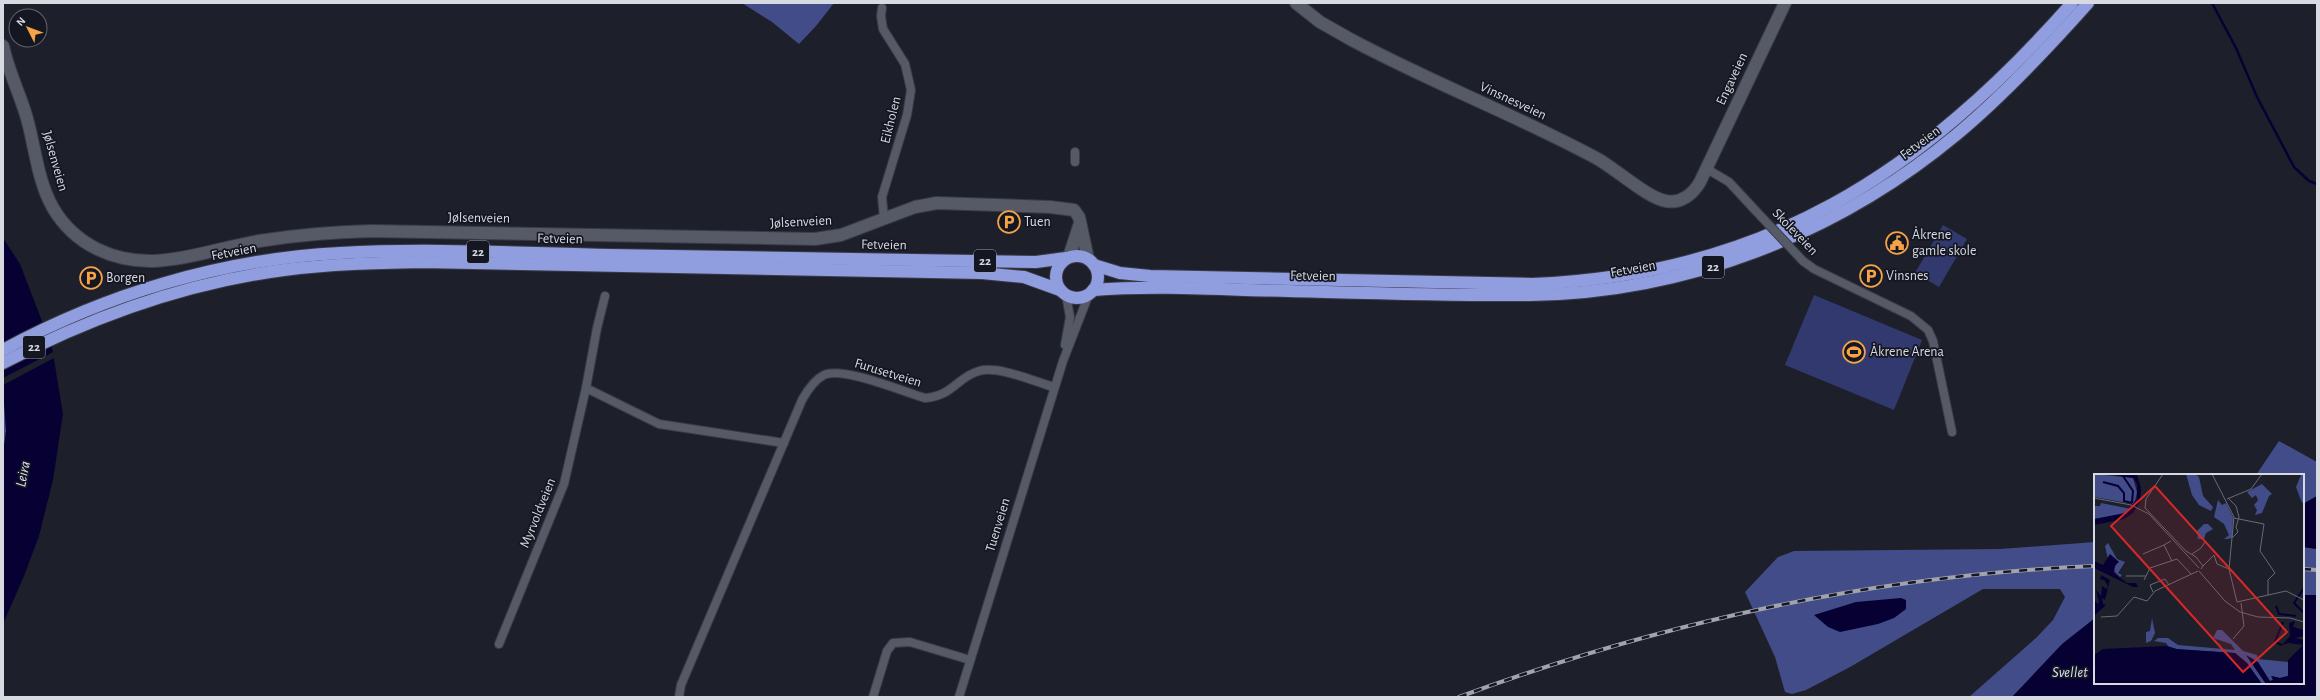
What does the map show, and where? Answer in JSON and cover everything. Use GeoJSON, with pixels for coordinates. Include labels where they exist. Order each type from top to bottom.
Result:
{"type":"FeatureCollection","features":[{"type":"Feature","properties":{"kind":"highway","name":"Fetveien"},"geometry":{"type":"LineString","coordinates":[[1091,262],[1120,273],[1150,276],[1532,284],[1577,281],[1636,273],[1701,258],[1769,236],[1801,222],[1853,193],[1905,160],[1971,107],[2072,3]]}},
{"type":"Feature","properties":{"kind":"highway","name":"Fetveien"},"geometry":{"type":"LineString","coordinates":[[1091,292],[1150,287],[1480,295],[1557,294],[1653,282],[1727,263],[1774,246],[1812,229],[1859,202],[1911,169],[1984,110],[2049,45],[2088,3]]}},
{"type":"Feature","properties":{"kind":"highway","name":"Fetveien"},"geometry":{"type":"LineString","coordinates":[[3,350],[63,320],[130,294],[219,269],[282,259],[340,253],[426,251],[1022,262],[1068,258]]}},
{"type":"Feature","properties":{"kind":"highway","name":"22"},"geometry":{"type":"LineString","coordinates":[[1068,258],[1079,256],[1091,262]]}},
{"type":"Feature","properties":{"kind":"highway"},"geometry":{"type":"LineString","coordinates":[[1063,292],[1057,285],[1056,273],[1062,262],[1068,258]]}},
{"type":"Feature","properties":{"kind":"highway"},"geometry":{"type":"LineString","coordinates":[[1091,262],[1098,278],[1091,292]]}},
{"type":"Feature","properties":{"kind":"highway","name":"Fetveien"},"geometry":{"type":"LineString","coordinates":[[3,363],[66,332],[132,306],[222,281],[283,270],[371,263],[988,273],[1024,277],[1063,292]]}},
{"type":"Feature","properties":{"kind":"highway","name":"22"},"geometry":{"type":"LineString","coordinates":[[1063,292],[1078,298],[1091,292]]}},
{"type":"Feature","properties":{"kind":"main road","name":"Vinsnesveien"},"geometry":{"type":"LineString","coordinates":[[1296,3],[1320,22],[1350,39],[1596,158],[1661,200],[1678,200],[1690,194],[1700,182],[1707,169]]}},
{"type":"Feature","properties":{"kind":"main road","name":"Engaveien"},"geometry":{"type":"LineString","coordinates":[[1707,169],[1785,3]]}},
{"type":"Feature","properties":{"kind":"main road","name":"Jølsenveien"},"geometry":{"type":"LineString","coordinates":[[3,46],[26,113],[43,185],[54,208],[66,225],[82,240],[104,253],[122,259],[154,262],[258,241],[315,234],[356,232],[815,239],[841,235],[926,205],[960,202],[1071,209],[1078,214],[1091,262]]}},
{"type":"Feature","properties":{"kind":"main road"},"geometry":{"type":"LineString","coordinates":[[1068,258],[1080,223]]}},
{"type":"Feature","properties":{"kind":"street","name":"Eikholen"},"geometry":{"type":"LineString","coordinates":[[882,8],[880,16],[883,29],[905,64],[911,90],[907,115],[882,197],[884,219]]}},
{"type":"Feature","properties":{"kind":"street"},"geometry":{"type":"LineString","coordinates":[[1075,152],[1075,162]]}},
{"type":"Feature","properties":{"kind":"street","name":"Skoleveien"},"geometry":{"type":"LineString","coordinates":[[1707,169],[1729,182],[1803,261],[1814,269],[1911,316],[1928,330],[1933,340],[1952,432]]}},
{"type":"Feature","properties":{"kind":"street","name":"Tuenveien"},"geometry":{"type":"LineString","coordinates":[[1062,362],[1070,317],[1063,292]]}},
{"type":"Feature","properties":{"kind":"street","name":"Tuenveien"},"geometry":{"type":"LineString","coordinates":[[958,697],[1062,362],[1091,292]]}},
{"type":"Feature","properties":{"kind":"street","name":"Myrvoldveien"},"geometry":{"type":"LineString","coordinates":[[499,644],[564,484],[605,296]]}},
{"type":"Feature","properties":{"kind":"street","name":"Furusetveien"},"geometry":{"type":"LineString","coordinates":[[679,697],[681,685],[751,525],[784,443],[806,394],[814,382],[829,374],[852,375],[925,398],[938,397],[980,371],[997,370],[1054,387]]}},
{"type":"Feature","properties":{"kind":"street"},"geometry":{"type":"LineString","coordinates":[[586,388],[659,424],[784,443]]}},
{"type":"Feature","properties":{"kind":"street"},"geometry":{"type":"LineString","coordinates":[[873,697],[887,651],[893,642],[910,642],[970,660]]}},
{"type":"Feature","properties":{"kind":"shaded area"},"geometry":{"type":"Polygon","coordinates":[[[742,3],[834,3],[816,26],[799,44],[772,22],[742,3]]]}},
{"type":"Feature","properties":{"kind":"shaded area"},"geometry":{"type":"Polygon","coordinates":[[[1943,225],[1967,239],[1939,287],[1915,273],[1943,225]]]}},
{"type":"Feature","properties":{"kind":"shaded area","name":"Åkrene Arena"},"geometry":{"type":"Polygon","coordinates":[[[1814,295],[1922,340],[1894,410],[1785,365],[1814,295]]]}},
{"type":"Feature","properties":{"kind":"shaded area"},"geometry":{"type":"Polygon","coordinates":[[[5,396],[6,431],[3,454],[3,397],[5,396]]]}},
{"type":"Feature","properties":{"kind":"shaded area"},"geometry":{"type":"Polygon","coordinates":[[[2279,441],[2317,462],[2317,496],[2304,503],[2304,474],[2257,474],[2279,441]]]}},
{"type":"Feature","properties":{"kind":"shaded area"},"geometry":{"type":"Polygon","coordinates":[[[2094,542],[2094,619],[2012,697],[1969,697],[2037,637],[2053,620],[2065,597],[2060,589],[1983,589],[1850,667],[1806,690],[1792,694],[1785,692],[1775,657],[1745,592],[1778,557],[1794,551],[2000,549],[2094,542]]]}},
{"type":"Feature","properties":{"kind":"shaded area"},"geometry":{"type":"Polygon","coordinates":[[[2304,547],[2317,549],[2317,595],[2304,595],[2304,547]]]}},
{"type":"Feature","properties":{"kind":"water","name":"Leira"},"geometry":{"type":"Polygon","coordinates":[[[3,238],[20,264],[52,347],[63,414],[53,480],[39,536],[24,576],[3,624],[3,454],[6,431],[3,389],[3,238]]]}},
{"type":"Feature","properties":{"kind":"water"},"geometry":{"type":"Polygon","coordinates":[[[2317,496],[2317,549],[2304,547],[2304,503],[2317,496]]]}},
{"type":"Feature","properties":{"kind":"water","name":"Svellet"},"geometry":{"type":"Polygon","coordinates":[[[2304,595],[2317,595],[2317,697],[2012,697],[2062,644],[2094,619],[2094,684],[2304,684],[2304,595]]]}},
{"type":"Feature","properties":{"kind":"water"},"geometry":{"type":"Polygon","coordinates":[[[1901,598],[1906,600],[1906,609],[1894,618],[1878,624],[1840,632],[1828,627],[1814,615],[1856,602],[1901,598]]]}},
{"type":"Feature","properties":{"kind":"pier"},"geometry":{"type":"Polygon","coordinates":[[[55,351],[56,357],[3,385],[3,378],[55,351]]]}},
{"type":"Feature","properties":{"kind":"waterway"},"geometry":{"type":"LineString","coordinates":[[2212,3],[2236,48],[2257,97],[2294,167],[2309,181],[2317,184]]}},
{"type":"Feature","properties":{"kind":"railway"},"geometry":{"type":"LineString","coordinates":[[1459,697],[1536,670],[1614,646],[1692,625],[1772,607],[1852,592],[1933,580],[2014,571],[2094,566]]}},
{"type":"Feature","properties":{"kind":"railway"},"geometry":{"type":"LineString","coordinates":[[2304,569],[2317,570]]}},
{"type":"Feature","properties":{"kind":"place","name":"Tuen"},"geometry":{"type":"Point","coordinates":[1009,222]}},
{"type":"Feature","properties":{"kind":"place","name":"Åkrene gamle skole"},"geometry":{"type":"Point","coordinates":[1897,243]}},
{"type":"Feature","properties":{"kind":"place","name":"Vinsnes"},"geometry":{"type":"Point","coordinates":[1871,276]}},
{"type":"Feature","properties":{"kind":"place","name":"Borgen"},"geometry":{"type":"Point","coordinates":[91,278]}},
{"type":"Feature","properties":{"kind":"place","name":"Åkrene Arena"},"geometry":{"type":"Point","coordinates":[1854,352]}}]}
